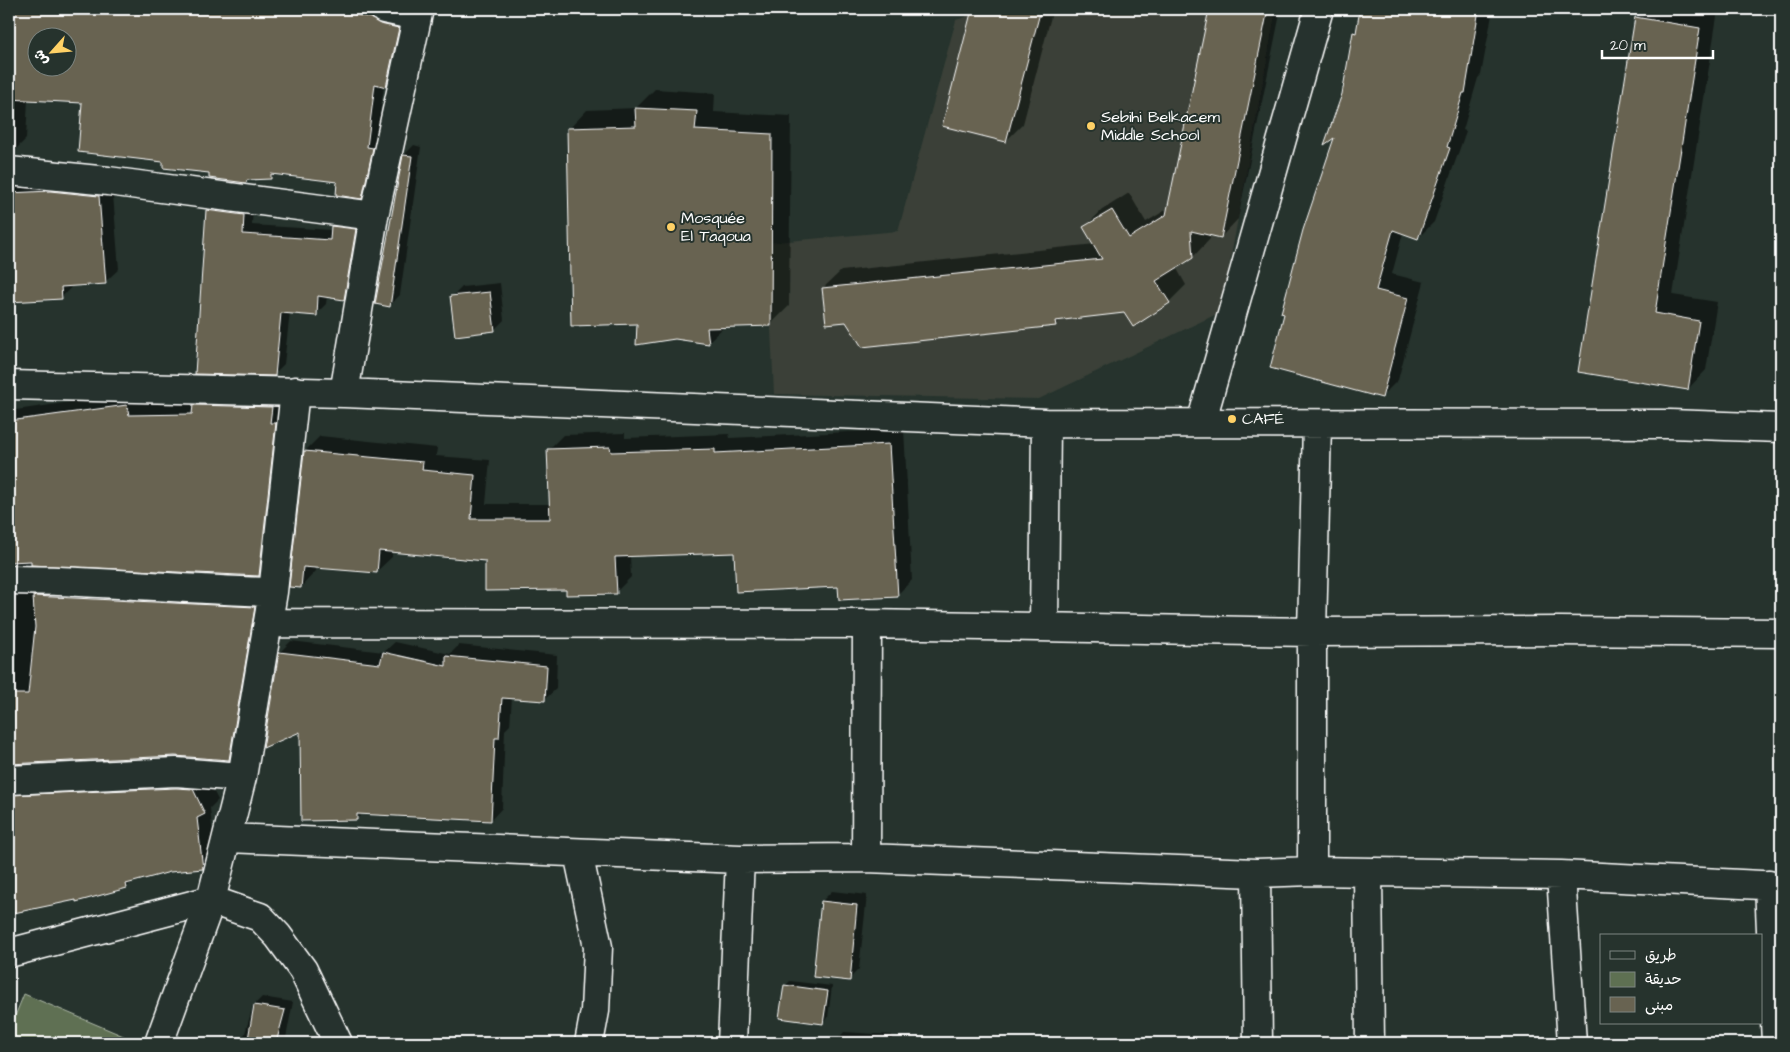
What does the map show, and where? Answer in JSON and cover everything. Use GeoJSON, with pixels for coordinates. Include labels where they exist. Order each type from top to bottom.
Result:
{"type":"FeatureCollection","features":[{"type":"Feature","properties":{"kind":"street"},"geometry":{"type":"LineString","coordinates":[[344,393],[374,216],[418,12],[384,9]]}},
{"type":"Feature","properties":{"kind":"street"},"geometry":{"type":"LineString","coordinates":[[1201,423],[1319,9]]}},
{"type":"Feature","properties":{"kind":"street"},"geometry":{"type":"LineString","coordinates":[[9,171],[108,181],[374,216]]}},
{"type":"Feature","properties":{"kind":"street"},"geometry":{"type":"LineString","coordinates":[[9,385],[344,393],[1046,423],[1670,424],[1781,428]]}},
{"type":"Feature","properties":{"kind":"street"},"geometry":{"type":"LineString","coordinates":[[159,1043],[210,900],[228,838],[242,777],[273,592],[295,392]]}},
{"type":"Feature","properties":{"kind":"street"},"geometry":{"type":"LineString","coordinates":[[1044,626],[1046,423]]}},
{"type":"Feature","properties":{"kind":"street"},"geometry":{"type":"LineString","coordinates":[[1312,871],[1312,632],[1317,424]]}},
{"type":"Feature","properties":{"kind":"street"},"geometry":{"type":"LineString","coordinates":[[9,580],[126,583],[215,591],[273,592]]}},
{"type":"Feature","properties":{"kind":"street"},"geometry":{"type":"LineString","coordinates":[[268,623],[867,624],[1312,632],[1568,631],[1781,633]]}},
{"type":"Feature","properties":{"kind":"street"},"geometry":{"type":"LineString","coordinates":[[866,858],[867,624]]}},
{"type":"Feature","properties":{"kind":"street"},"geometry":{"type":"LineString","coordinates":[[9,780],[176,772],[242,777]]}},
{"type":"Feature","properties":{"kind":"street"},"geometry":{"type":"LineString","coordinates":[[228,838],[740,859],[866,858],[1256,873],[1312,871],[1368,874],[1561,875],[1775,885],[1776,1043]]}},
{"type":"Feature","properties":{"kind":"street"},"geometry":{"type":"LineString","coordinates":[[578,853],[598,947],[595,1012],[589,1043]]}},
{"type":"Feature","properties":{"kind":"street"},"geometry":{"type":"LineString","coordinates":[[732,1043],[740,859]]}},
{"type":"Feature","properties":{"kind":"street"},"geometry":{"type":"LineString","coordinates":[[1256,873],[1258,1043]]}},
{"type":"Feature","properties":{"kind":"street"},"geometry":{"type":"LineString","coordinates":[[1368,874],[1370,1043]]}},
{"type":"Feature","properties":{"kind":"street"},"geometry":{"type":"LineString","coordinates":[[1561,875],[1572,1043]]}},
{"type":"Feature","properties":{"kind":"street"},"geometry":{"type":"LineString","coordinates":[[9,953],[210,900],[260,917],[278,936],[303,970],[338,1043]]}},
{"type":"Feature","properties":{"kind":"shaded area","name":"Sebihi Belkacem Middle School"},"geometry":{"type":"Polygon","coordinates":[[[968,9],[1276,9],[1221,312],[1039,399],[774,394],[767,243],[898,231],[956,20],[966,17],[968,9]]]}},
{"type":"Feature","properties":{"kind":"green space"},"geometry":{"type":"Polygon","coordinates":[[[24,994],[140,1043],[9,1043],[9,1031],[24,994]]]}},
{"type":"Feature","properties":{"kind":"building"},"geometry":{"type":"Polygon","coordinates":[[[9,9],[328,9],[372,18],[380,24],[399,28],[386,87],[375,84],[367,147],[373,148],[362,199],[336,195],[337,182],[271,174],[271,179],[247,180],[246,183],[209,178],[209,173],[163,168],[163,162],[78,152],[82,103],[9,99],[9,9]]]}},
{"type":"Feature","properties":{"kind":"building"},"geometry":{"type":"Polygon","coordinates":[[[972,9],[1041,9],[1006,142],[942,126],[972,9]]]}},
{"type":"Feature","properties":{"kind":"building"},"geometry":{"type":"Polygon","coordinates":[[[1209,9],[1268,9],[1221,238],[1191,231],[1193,258],[1156,281],[1170,303],[1133,327],[1124,313],[1055,321],[1056,326],[862,347],[846,322],[826,324],[822,288],[1102,259],[1083,227],[1112,210],[1129,238],[1166,215],[1209,9]]]}},
{"type":"Feature","properties":{"kind":"building"},"geometry":{"type":"Polygon","coordinates":[[[1360,9],[1479,9],[1465,93],[1463,93],[1447,147],[1450,148],[1418,239],[1393,230],[1376,290],[1408,298],[1382,398],[1270,368],[1284,314],[1281,313],[1303,230],[1334,138],[1324,145],[1342,94],[1353,32],[1356,33],[1360,9]]]}},
{"type":"Feature","properties":{"kind":"building"},"geometry":{"type":"Polygon","coordinates":[[[1635,17],[1700,28],[1655,313],[1699,321],[1688,390],[1578,372],[1635,17]]]}},
{"type":"Feature","properties":{"kind":"building","name":"Mosquée El Taqoua"},"geometry":{"type":"Polygon","coordinates":[[[635,108],[697,111],[695,130],[772,134],[771,326],[707,328],[709,344],[675,339],[636,345],[637,324],[571,326],[567,128],[636,126],[635,108]]]}},
{"type":"Feature","properties":{"kind":"building"},"geometry":{"type":"Polygon","coordinates":[[[403,155],[412,156],[390,307],[375,304],[403,155]]]}},
{"type":"Feature","properties":{"kind":"building"},"geometry":{"type":"Polygon","coordinates":[[[50,191],[99,196],[106,284],[61,287],[62,299],[9,302],[9,193],[50,191]]]}},
{"type":"Feature","properties":{"kind":"building"},"geometry":{"type":"Polygon","coordinates":[[[206,210],[244,215],[243,234],[330,240],[331,226],[356,229],[344,300],[318,296],[317,316],[281,313],[275,376],[195,374],[206,210]]]}},
{"type":"Feature","properties":{"kind":"building"},"geometry":{"type":"Polygon","coordinates":[[[490,292],[495,331],[455,336],[450,296],[490,292]]]}},
{"type":"Feature","properties":{"kind":"building"},"geometry":{"type":"Polygon","coordinates":[[[127,405],[129,415],[192,414],[193,405],[272,407],[270,423],[276,423],[259,576],[31,565],[31,561],[9,562],[9,421],[127,405]]]}},
{"type":"Feature","properties":{"kind":"building"},"geometry":{"type":"Polygon","coordinates":[[[889,444],[898,597],[839,600],[838,587],[736,592],[734,553],[615,557],[617,594],[566,595],[566,590],[485,591],[485,561],[379,551],[377,573],[303,567],[301,588],[289,587],[304,451],[423,462],[422,470],[475,475],[471,519],[550,519],[547,449],[610,447],[611,452],[715,449],[715,453],[889,444]]]}},
{"type":"Feature","properties":{"kind":"building"},"geometry":{"type":"Polygon","coordinates":[[[33,596],[255,607],[229,760],[175,756],[9,764],[9,694],[28,694],[35,627],[33,596]]]}},
{"type":"Feature","properties":{"kind":"building"},"geometry":{"type":"Polygon","coordinates":[[[279,652],[380,664],[383,652],[446,666],[446,656],[547,666],[545,701],[502,698],[499,738],[495,738],[491,821],[357,814],[357,820],[301,821],[300,732],[263,748],[279,652]]]}},
{"type":"Feature","properties":{"kind":"building"},"geometry":{"type":"Polygon","coordinates":[[[176,788],[193,789],[205,814],[197,818],[203,869],[170,872],[126,884],[127,888],[76,902],[76,900],[9,914],[9,795],[176,788]]]}},
{"type":"Feature","properties":{"kind":"building"},"geometry":{"type":"Polygon","coordinates":[[[821,901],[857,905],[850,981],[813,977],[821,901]]]}},
{"type":"Feature","properties":{"kind":"building"},"geometry":{"type":"Polygon","coordinates":[[[784,985],[828,991],[823,1024],[779,1018],[784,985]]]}},
{"type":"Feature","properties":{"kind":"building"},"geometry":{"type":"Polygon","coordinates":[[[254,1005],[285,1010],[276,1043],[263,1043],[248,1039],[254,1005]]]}},
{"type":"Feature","properties":{"kind":"place","name":"Sebihi Belkacem Middle School"},"geometry":{"type":"Point","coordinates":[1091,126]}},
{"type":"Feature","properties":{"kind":"place","name":"Mosquée El Taqoua"},"geometry":{"type":"Point","coordinates":[671,227]}},
{"type":"Feature","properties":{"kind":"place","name":"CAFÉ"},"geometry":{"type":"Point","coordinates":[1232,419]}}]}
